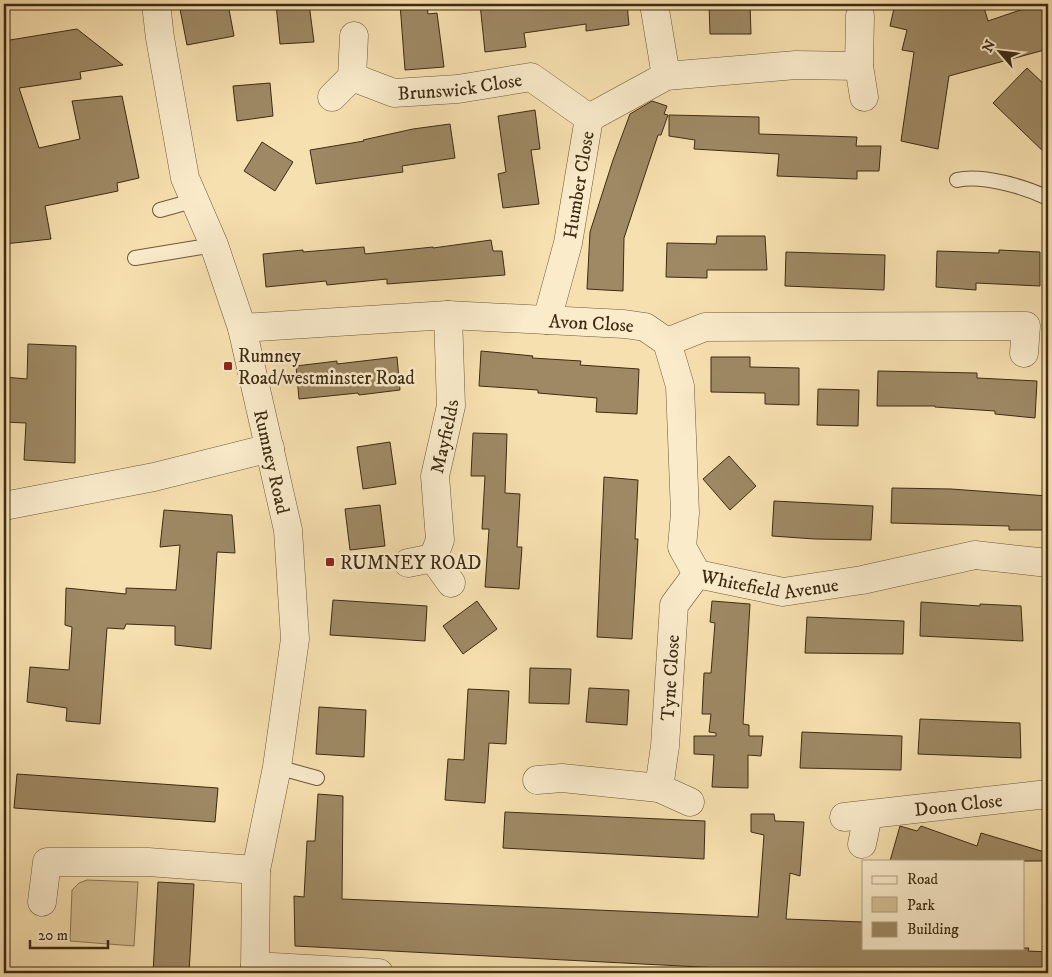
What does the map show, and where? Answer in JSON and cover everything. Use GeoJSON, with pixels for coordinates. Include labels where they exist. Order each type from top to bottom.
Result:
{"type":"FeatureCollection","features":[{"type":"Feature","properties":{"kind":"street","name":"Rumney Road"},"geometry":{"type":"LineString","coordinates":[[156,4],[160,38],[185,178],[214,245],[242,328],[288,530],[296,639],[278,767],[256,870],[255,970]]}},
{"type":"Feature","properties":{"kind":"street"},"geometry":{"type":"LineString","coordinates":[[654,4],[666,76]]}},
{"type":"Feature","properties":{"kind":"street"},"geometry":{"type":"LineString","coordinates":[[860,16],[859,66],[864,97]]}},
{"type":"Feature","properties":{"kind":"street"},"geometry":{"type":"LineString","coordinates":[[332,97],[352,77],[354,36]]}},
{"type":"Feature","properties":{"kind":"street","name":"Humber Close"},"geometry":{"type":"LineString","coordinates":[[547,320],[568,243],[589,118],[666,76],[796,66],[859,66]]}},
{"type":"Feature","properties":{"kind":"street","name":"Brunswick Close"},"geometry":{"type":"LineString","coordinates":[[352,77],[394,93],[458,89],[531,77],[589,118]]}},
{"type":"Feature","properties":{"kind":"street","name":"Avon Close"},"geometry":{"type":"LineString","coordinates":[[242,328],[448,315],[646,326],[666,342]]}},
{"type":"Feature","properties":{"kind":"street","name":"Mayfields"},"geometry":{"type":"LineString","coordinates":[[448,315],[450,406],[435,476],[440,540],[421,561],[451,583]]}},
{"type":"Feature","properties":{"kind":"street"},"geometry":{"type":"LineString","coordinates":[[666,342],[705,327],[1026,326],[1024,353]]}},
{"type":"Feature","properties":{"kind":"street","name":"Whitefield Avenue"},"geometry":{"type":"LineString","coordinates":[[666,342],[680,386],[685,513],[682,547],[696,574],[784,592],[862,580],[975,555],[1048,563]]}},
{"type":"Feature","properties":{"kind":"street"},"geometry":{"type":"LineString","coordinates":[[4,506],[154,476],[270,448]]}},
{"type":"Feature","properties":{"kind":"street","name":"Tyne Close"},"geometry":{"type":"LineString","coordinates":[[659,788],[665,746],[674,605],[696,574]]}},
{"type":"Feature","properties":{"kind":"street"},"geometry":{"type":"LineString","coordinates":[[552,771],[659,788],[690,802]]}},
{"type":"Feature","properties":{"kind":"street","name":"Doon Close"},"geometry":{"type":"LineString","coordinates":[[862,844],[856,816],[1048,794]]}},
{"type":"Feature","properties":{"kind":"street"},"geometry":{"type":"LineString","coordinates":[[42,902],[47,862],[148,862],[256,870]]}},
{"type":"Feature","properties":{"kind":"street"},"geometry":{"type":"LineString","coordinates":[[255,970],[379,973]]}},
{"type":"Feature","properties":{"kind":"lane"},"geometry":{"type":"LineString","coordinates":[[957,180],[964,178],[985,180],[1023,189],[1048,198]]}},
{"type":"Feature","properties":{"kind":"lane"},"geometry":{"type":"LineString","coordinates":[[160,210],[196,200]]}},
{"type":"Feature","properties":{"kind":"lane"},"geometry":{"type":"LineString","coordinates":[[135,258],[214,245]]}},
{"type":"Feature","properties":{"kind":"lane"},"geometry":{"type":"LineString","coordinates":[[278,767],[317,778]]}},
{"type":"Feature","properties":{"kind":"green space"},"geometry":{"type":"Polygon","coordinates":[[[87,880],[138,882],[134,946],[70,941],[72,890],[79,883],[87,880]]]}},
{"type":"Feature","properties":{"kind":"building"},"geometry":{"type":"Polygon","coordinates":[[[179,4],[228,4],[234,36],[187,45],[179,4]]]}},
{"type":"Feature","properties":{"kind":"building"},"geometry":{"type":"Polygon","coordinates":[[[276,4],[309,4],[314,42],[280,44],[276,4]]]}},
{"type":"Feature","properties":{"kind":"building"},"geometry":{"type":"Polygon","coordinates":[[[400,4],[427,4],[428,14],[437,13],[444,67],[405,70],[400,4]]]}},
{"type":"Feature","properties":{"kind":"building"},"geometry":{"type":"Polygon","coordinates":[[[480,4],[627,4],[629,25],[586,31],[586,24],[524,33],[526,47],[485,52],[480,4]]]}},
{"type":"Feature","properties":{"kind":"building"},"geometry":{"type":"Polygon","coordinates":[[[709,4],[750,4],[751,34],[710,34],[709,4]]]}},
{"type":"Feature","properties":{"kind":"building"},"geometry":{"type":"Polygon","coordinates":[[[895,4],[983,4],[988,21],[1038,4],[1048,4],[1048,49],[949,76],[938,149],[901,141],[914,52],[902,50],[907,30],[890,26],[895,4]]]}},
{"type":"Feature","properties":{"kind":"building"},"geometry":{"type":"Polygon","coordinates":[[[77,29],[123,65],[80,72],[81,79],[19,88],[39,148],[80,139],[72,101],[122,96],[139,178],[117,183],[118,191],[45,206],[51,239],[4,244],[4,41],[77,29]]]}},
{"type":"Feature","properties":{"kind":"building"},"geometry":{"type":"Polygon","coordinates":[[[1027,68],[1048,88],[1048,156],[993,103],[1027,68]]]}},
{"type":"Feature","properties":{"kind":"building"},"geometry":{"type":"Polygon","coordinates":[[[270,83],[273,116],[237,121],[233,86],[270,83]]]}},
{"type":"Feature","properties":{"kind":"building"},"geometry":{"type":"Polygon","coordinates":[[[652,101],[667,106],[664,114],[668,115],[661,135],[658,135],[624,238],[623,291],[587,289],[590,232],[613,160],[630,114],[652,101]]]}},
{"type":"Feature","properties":{"kind":"building"},"geometry":{"type":"Polygon","coordinates":[[[535,110],[540,149],[531,150],[539,204],[503,208],[498,174],[506,172],[498,116],[535,110]]]}},
{"type":"Feature","properties":{"kind":"building"},"geometry":{"type":"Polygon","coordinates":[[[669,115],[759,117],[759,134],[857,137],[856,146],[881,146],[879,171],[857,171],[857,179],[777,176],[779,154],[694,149],[695,140],[669,136],[669,115]]]}},
{"type":"Feature","properties":{"kind":"building"},"geometry":{"type":"Polygon","coordinates":[[[450,124],[455,158],[402,166],[403,172],[316,184],[310,150],[364,141],[413,129],[450,124]]]}},
{"type":"Feature","properties":{"kind":"building"},"geometry":{"type":"Polygon","coordinates":[[[262,142],[293,162],[275,191],[244,171],[262,142]]]}},
{"type":"Feature","properties":{"kind":"building"},"geometry":{"type":"Polygon","coordinates":[[[717,236],[765,236],[767,270],[707,270],[707,278],[666,277],[667,243],[716,244],[717,236]]]}},
{"type":"Feature","properties":{"kind":"building"},"geometry":{"type":"Polygon","coordinates":[[[491,240],[493,251],[502,251],[505,275],[387,284],[387,279],[327,285],[326,281],[266,287],[263,254],[364,247],[365,254],[433,248],[491,240]]]}},
{"type":"Feature","properties":{"kind":"building"},"geometry":{"type":"Polygon","coordinates":[[[999,250],[1040,252],[1040,286],[976,283],[976,290],[936,287],[937,251],[999,253],[999,250]]]}},
{"type":"Feature","properties":{"kind":"building"},"geometry":{"type":"Polygon","coordinates":[[[786,252],[885,255],[884,290],[785,286],[786,252]]]}},
{"type":"Feature","properties":{"kind":"building"},"geometry":{"type":"Polygon","coordinates":[[[28,344],[76,346],[75,463],[24,460],[26,423],[4,422],[4,377],[27,379],[28,344]]]}},
{"type":"Feature","properties":{"kind":"building"},"geometry":{"type":"Polygon","coordinates":[[[481,351],[533,356],[532,358],[581,361],[580,365],[639,369],[637,414],[596,412],[597,398],[538,393],[538,390],[479,386],[481,351]]]}},
{"type":"Feature","properties":{"kind":"building"},"geometry":{"type":"Polygon","coordinates":[[[397,357],[400,390],[299,399],[296,366],[337,361],[337,364],[397,357]]]}},
{"type":"Feature","properties":{"kind":"building"},"geometry":{"type":"Polygon","coordinates":[[[711,357],[750,357],[750,367],[799,368],[799,405],[765,404],[765,393],[711,392],[711,357]]]}},
{"type":"Feature","properties":{"kind":"building"},"geometry":{"type":"Polygon","coordinates":[[[878,371],[977,373],[977,378],[1037,381],[1035,418],[995,414],[995,411],[935,406],[877,406],[878,371]]]}},
{"type":"Feature","properties":{"kind":"building"},"geometry":{"type":"Polygon","coordinates":[[[818,389],[859,390],[858,426],[817,425],[818,389]]]}},
{"type":"Feature","properties":{"kind":"building"},"geometry":{"type":"Polygon","coordinates":[[[473,433],[507,434],[505,493],[520,494],[517,547],[522,547],[519,589],[485,587],[489,529],[482,529],[485,476],[471,476],[473,433]]]}},
{"type":"Feature","properties":{"kind":"building"},"geometry":{"type":"Polygon","coordinates":[[[390,442],[396,484],[363,489],[357,447],[390,442]]]}},
{"type":"Feature","properties":{"kind":"building"},"geometry":{"type":"Polygon","coordinates":[[[729,456],[756,486],[730,510],[703,479],[729,456]]]}},
{"type":"Feature","properties":{"kind":"building"},"geometry":{"type":"Polygon","coordinates":[[[604,477],[638,480],[635,539],[638,539],[632,639],[597,637],[604,477]]]}},
{"type":"Feature","properties":{"kind":"building"},"geometry":{"type":"Polygon","coordinates":[[[892,488],[951,489],[1048,496],[1048,530],[1009,530],[1009,526],[891,523],[892,488]]]}},
{"type":"Feature","properties":{"kind":"building"},"geometry":{"type":"Polygon","coordinates":[[[774,501],[873,506],[871,540],[772,536],[774,501]]]}},
{"type":"Feature","properties":{"kind":"building"},"geometry":{"type":"Polygon","coordinates":[[[380,505],[385,546],[350,550],[345,509],[380,505]]]}},
{"type":"Feature","properties":{"kind":"building"},"geometry":{"type":"Polygon","coordinates":[[[164,510],[232,515],[235,553],[217,552],[211,649],[175,645],[175,626],[126,624],[124,629],[107,628],[100,724],[66,721],[67,708],[27,702],[30,667],[69,670],[72,627],[65,625],[66,588],[126,594],[126,588],[176,590],[180,545],[160,547],[164,510]]]}},
{"type":"Feature","properties":{"kind":"building"},"geometry":{"type":"Polygon","coordinates":[[[333,600],[427,606],[425,641],[330,635],[333,600]]]}},
{"type":"Feature","properties":{"kind":"building"},"geometry":{"type":"Polygon","coordinates":[[[477,601],[497,629],[463,654],[443,626],[477,601]]]}},
{"type":"Feature","properties":{"kind":"building"},"geometry":{"type":"Polygon","coordinates":[[[712,601],[750,604],[743,724],[749,725],[749,736],[763,736],[761,756],[748,755],[748,788],[712,787],[714,755],[694,754],[694,736],[716,736],[716,733],[709,732],[711,714],[702,714],[704,673],[711,673],[715,623],[710,622],[712,601]]]}},
{"type":"Feature","properties":{"kind":"building"},"geometry":{"type":"Polygon","coordinates":[[[921,602],[980,606],[980,604],[1021,606],[1023,641],[920,636],[921,602]]]}},
{"type":"Feature","properties":{"kind":"building"},"geometry":{"type":"Polygon","coordinates":[[[807,617],[904,621],[903,654],[805,653],[807,617]]]}},
{"type":"Feature","properties":{"kind":"building"},"geometry":{"type":"Polygon","coordinates":[[[530,668],[571,669],[569,704],[529,703],[530,668]]]}},
{"type":"Feature","properties":{"kind":"building"},"geometry":{"type":"Polygon","coordinates":[[[589,688],[629,690],[627,725],[586,722],[589,688]]]}},
{"type":"Feature","properties":{"kind":"building"},"geometry":{"type":"Polygon","coordinates":[[[468,689],[509,691],[506,744],[489,743],[485,803],[445,800],[448,759],[464,760],[468,689]]]}},
{"type":"Feature","properties":{"kind":"building"},"geometry":{"type":"Polygon","coordinates":[[[319,707],[366,710],[364,757],[316,754],[319,707]]]}},
{"type":"Feature","properties":{"kind":"building"},"geometry":{"type":"Polygon","coordinates":[[[920,719],[1020,723],[1021,758],[918,754],[920,719]]]}},
{"type":"Feature","properties":{"kind":"building"},"geometry":{"type":"Polygon","coordinates":[[[802,732],[902,736],[901,770],[800,768],[802,732]]]}},
{"type":"Feature","properties":{"kind":"building"},"geometry":{"type":"Polygon","coordinates":[[[17,774],[218,788],[215,822],[14,808],[17,774]]]}},
{"type":"Feature","properties":{"kind":"building"},"geometry":{"type":"Polygon","coordinates":[[[318,794],[343,796],[342,899],[758,917],[764,835],[751,832],[751,814],[774,814],[775,821],[804,822],[800,876],[790,873],[786,919],[862,922],[862,950],[1024,950],[1024,948],[1029,948],[1028,951],[1048,952],[1048,973],[816,973],[295,946],[294,896],[304,897],[307,841],[315,841],[318,794]]]}},
{"type":"Feature","properties":{"kind":"building"},"geometry":{"type":"Polygon","coordinates":[[[505,812],[705,821],[704,859],[503,848],[505,812]]]}},
{"type":"Feature","properties":{"kind":"building"},"geometry":{"type":"Polygon","coordinates":[[[900,826],[917,831],[921,826],[977,846],[981,833],[1048,853],[1048,861],[890,860],[900,826]]]}},
{"type":"Feature","properties":{"kind":"building"},"geometry":{"type":"Polygon","coordinates":[[[158,882],[194,884],[189,973],[153,973],[158,882]]]}},
{"type":"Feature","properties":{"kind":"place","name":"Rumney Road/westminster Road"},"geometry":{"type":"Point","coordinates":[228,366]}},
{"type":"Feature","properties":{"kind":"place","name":"RUMNEY ROAD"},"geometry":{"type":"Point","coordinates":[330,562]}}]}
